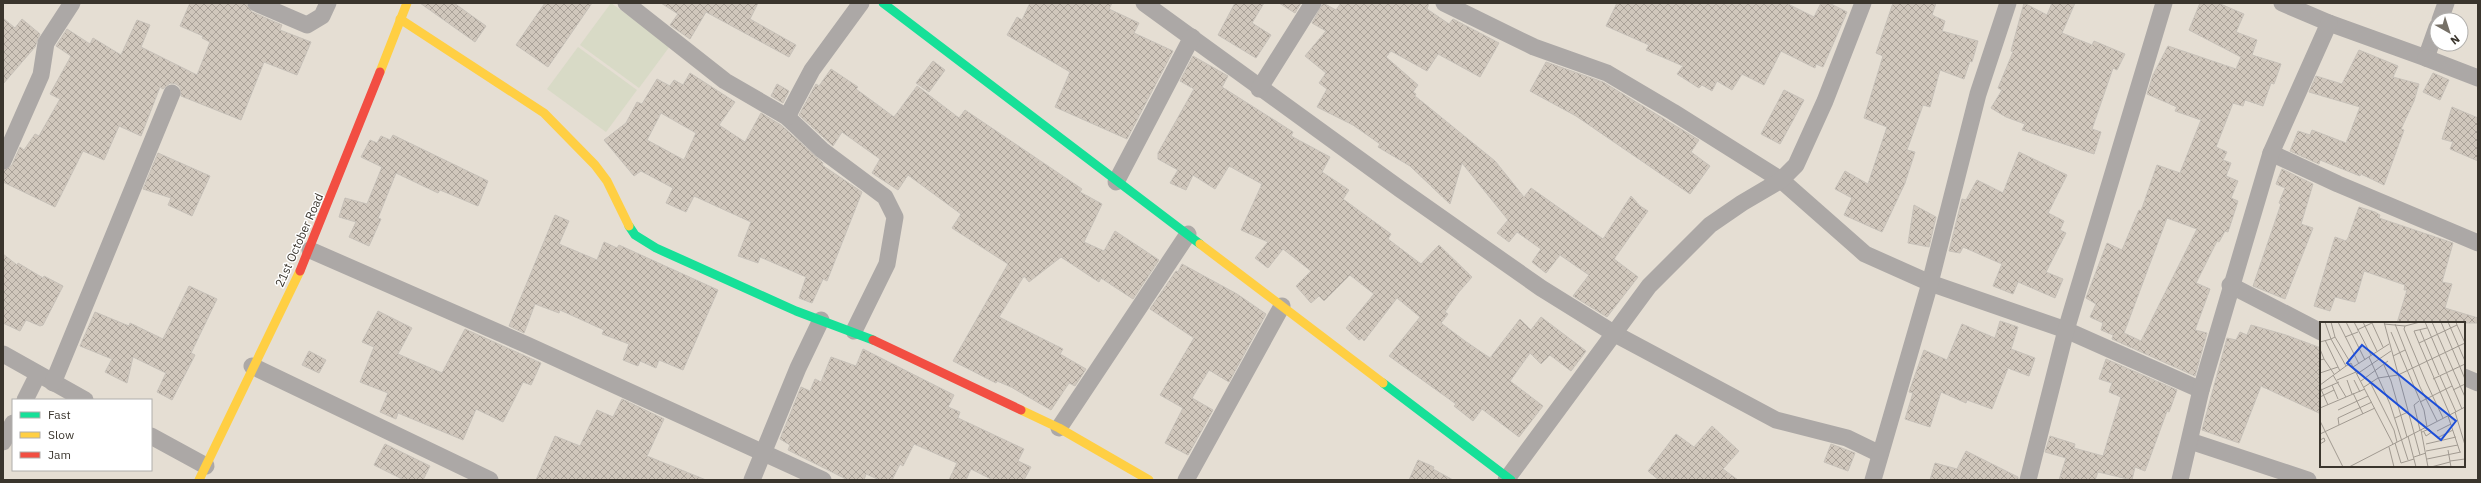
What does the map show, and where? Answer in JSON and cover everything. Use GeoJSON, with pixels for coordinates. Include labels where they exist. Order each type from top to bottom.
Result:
{"type":"FeatureCollection","features":[{"type":"Feature","properties":{"kind":"street"},"geometry":{"type":"LineString","coordinates":[[3,161],[41,75],[46,43],[72,3]]}},
{"type":"Feature","properties":{"kind":"street"},"geometry":{"type":"LineString","coordinates":[[256,3],[307,25],[322,16],[328,3]]}},
{"type":"Feature","properties":{"kind":"street","name":"21st October Road"},"geometry":{"type":"LineString","coordinates":[[202,473],[252,366],[310,250],[400,19],[408,3]]}},
{"type":"Feature","properties":{"kind":"street"},"geometry":{"type":"LineString","coordinates":[[626,3],[725,81],[787,117],[822,150],[885,197],[895,217],[887,264],[854,332]]}},
{"type":"Feature","properties":{"kind":"street"},"geometry":{"type":"LineString","coordinates":[[787,117],[812,70],[861,3]]}},
{"type":"Feature","properties":{"kind":"street"},"geometry":{"type":"LineString","coordinates":[[1144,3],[1259,88],[1541,288],[1615,334],[1776,420],[1847,438],[1880,454]]}},
{"type":"Feature","properties":{"kind":"street"},"geometry":{"type":"LineString","coordinates":[[1259,88],[1313,3]]}},
{"type":"Feature","properties":{"kind":"street"},"geometry":{"type":"LineString","coordinates":[[1444,3],[1534,47],[1607,73],[1781,180],[1865,254],[1930,283],[2066,330],[2201,390]]}},
{"type":"Feature","properties":{"kind":"street"},"geometry":{"type":"LineString","coordinates":[[1873,480],[1930,283],[1978,94],[2008,3]]}},
{"type":"Feature","properties":{"kind":"street"},"geometry":{"type":"LineString","coordinates":[[2028,480],[2066,330],[2164,3]]}},
{"type":"Feature","properties":{"kind":"street"},"geometry":{"type":"LineString","coordinates":[[2282,3],[2329,23],[2478,78]]}},
{"type":"Feature","properties":{"kind":"street"},"geometry":{"type":"LineString","coordinates":[[886,4],[1116,182],[1188,234],[1508,479],[1649,286],[1710,225],[1742,203],[1781,180],[1796,165],[1806,145],[1860,4]]}},
{"type":"Feature","properties":{"kind":"street"},"geometry":{"type":"LineString","coordinates":[[400,19],[544,113],[595,165],[607,181],[625,220],[635,234],[670,254],[796,312],[854,332],[1058,428],[1149,480]]}},
{"type":"Feature","properties":{"kind":"street"},"geometry":{"type":"LineString","coordinates":[[2180,480],[2201,390],[2230,285],[2270,152],[2329,23]]}},
{"type":"Feature","properties":{"kind":"street"},"geometry":{"type":"LineString","coordinates":[[1116,182],[1192,37]]}},
{"type":"Feature","properties":{"kind":"street"},"geometry":{"type":"LineString","coordinates":[[2426,58],[2429,50]]}},
{"type":"Feature","properties":{"kind":"street"},"geometry":{"type":"LineString","coordinates":[[53,383],[172,93]]}},
{"type":"Feature","properties":{"kind":"street"},"geometry":{"type":"LineString","coordinates":[[2270,152],[2338,184],[2476,237]]}},
{"type":"Feature","properties":{"kind":"street"},"geometry":{"type":"LineString","coordinates":[[1058,428],[1188,234]]}},
{"type":"Feature","properties":{"kind":"street"},"geometry":{"type":"LineString","coordinates":[[310,250],[527,345],[824,480]]}},
{"type":"Feature","properties":{"kind":"street"},"geometry":{"type":"LineString","coordinates":[[2230,285],[2320,331]]}},
{"type":"Feature","properties":{"kind":"street"},"geometry":{"type":"LineString","coordinates":[[1186,480],[1282,306]]}},
{"type":"Feature","properties":{"kind":"street"},"geometry":{"type":"LineString","coordinates":[[752,480],[762,452],[822,320]]}},
{"type":"Feature","properties":{"kind":"street"},"geometry":{"type":"LineString","coordinates":[[3,354],[83,399]]}},
{"type":"Feature","properties":{"kind":"street"},"geometry":{"type":"LineString","coordinates":[[252,366],[490,480]]}},
{"type":"Feature","properties":{"kind":"street"},"geometry":{"type":"LineString","coordinates":[[26,399],[38,374]]}},
{"type":"Feature","properties":{"kind":"street"},"geometry":{"type":"LineString","coordinates":[[2465,377],[2478,383]]}},
{"type":"Feature","properties":{"kind":"street"},"geometry":{"type":"LineString","coordinates":[[3,442],[12,425]]}},
{"type":"Feature","properties":{"kind":"street"},"geometry":{"type":"LineString","coordinates":[[152,437],[202,473]]}},
{"type":"Feature","properties":{"kind":"street"},"geometry":{"type":"LineString","coordinates":[[2190,441],[2308,480]]}},
{"type":"Feature","properties":{"kind":"green space"},"geometry":{"type":"Polygon","coordinates":[[[611,3],[670,46],[639,88],[580,45],[611,3]]]}},
{"type":"Feature","properties":{"kind":"green space"},"geometry":{"type":"Polygon","coordinates":[[[578,47],[637,90],[606,132],[547,89],[578,47]]]}},
{"type":"Feature","properties":{"kind":"building"},"geometry":{"type":"Polygon","coordinates":[[[190,3],[246,3],[252,12],[282,25],[280,30],[311,42],[297,75],[264,62],[241,120],[181,96],[180,87],[176,84],[170,83],[163,89],[160,87],[141,136],[119,126],[104,160],[83,151],[55,207],[3,182],[3,171],[12,165],[20,147],[24,150],[35,134],[39,136],[60,99],[50,94],[71,56],[56,46],[67,29],[90,44],[93,38],[121,55],[137,20],[150,25],[141,47],[197,75],[210,42],[202,38],[203,36],[180,26],[190,3]]]}},
{"type":"Feature","properties":{"kind":"building"},"geometry":{"type":"Polygon","coordinates":[[[420,3],[454,3],[486,26],[475,42],[420,3]]]}},
{"type":"Feature","properties":{"kind":"building"},"geometry":{"type":"Polygon","coordinates":[[[545,3],[592,3],[548,67],[516,45],[545,3]]]}},
{"type":"Feature","properties":{"kind":"building"},"geometry":{"type":"Polygon","coordinates":[[[661,3],[758,3],[750,19],[796,45],[789,57],[706,12],[690,39],[670,25],[678,14],[661,3]]]}},
{"type":"Feature","properties":{"kind":"building"},"geometry":{"type":"Polygon","coordinates":[[[1030,3],[1112,3],[1109,9],[1139,23],[1134,33],[1173,51],[1127,139],[1055,107],[1070,72],[1007,35],[1017,17],[1022,20],[1030,3]]]}},
{"type":"Feature","properties":{"kind":"building"},"geometry":{"type":"Polygon","coordinates":[[[1235,3],[1264,3],[1252,23],[1271,35],[1256,58],[1218,35],[1235,3]]]}},
{"type":"Feature","properties":{"kind":"building"},"geometry":{"type":"Polygon","coordinates":[[[1279,3],[1301,3],[1295,13],[1279,3]]]}},
{"type":"Feature","properties":{"kind":"building"},"geometry":{"type":"Polygon","coordinates":[[[1323,3],[1336,10],[1341,3],[1429,3],[1427,9],[1449,24],[1453,19],[1499,43],[1480,77],[1438,54],[1427,71],[1391,51],[1386,57],[1418,85],[1413,92],[1416,94],[1415,96],[1495,161],[1524,197],[1531,188],[1603,239],[1631,196],[1640,206],[1648,211],[1614,259],[1638,277],[1607,317],[1573,296],[1589,275],[1560,255],[1546,273],[1532,262],[1541,249],[1517,232],[1509,242],[1497,233],[1508,220],[1462,163],[1450,204],[1410,166],[1378,147],[1380,144],[1353,125],[1317,107],[1327,89],[1319,83],[1326,73],[1305,56],[1326,31],[1312,23],[1323,3]]]}},
{"type":"Feature","properties":{"kind":"building"},"geometry":{"type":"Polygon","coordinates":[[[1617,3],[1786,3],[1814,17],[1821,3],[1829,3],[1847,12],[1823,67],[1816,64],[1815,68],[1781,51],[1764,85],[1742,74],[1732,90],[1717,81],[1712,91],[1702,85],[1699,88],[1677,74],[1683,66],[1646,50],[1649,45],[1606,26],[1617,3]]]}},
{"type":"Feature","properties":{"kind":"building"},"geometry":{"type":"Polygon","coordinates":[[[1893,3],[1936,3],[1932,15],[1945,21],[1942,31],[1978,41],[1972,62],[1970,61],[1964,79],[1940,70],[1930,107],[1923,105],[1907,150],[1915,152],[1905,183],[1882,232],[1844,215],[1852,198],[1835,189],[1845,171],[1868,184],[1887,127],[1864,118],[1883,56],[1876,53],[1893,3]]]}},
{"type":"Feature","properties":{"kind":"building"},"geometry":{"type":"Polygon","coordinates":[[[2024,3],[2047,15],[2052,3],[2075,3],[2062,33],[2092,45],[2094,41],[2125,54],[2117,70],[2113,68],[2092,129],[2101,132],[2094,154],[2022,130],[2025,124],[2006,117],[1991,108],[2002,90],[1998,88],[2013,52],[2011,51],[2024,3]]]}},
{"type":"Feature","properties":{"kind":"building"},"geometry":{"type":"Polygon","coordinates":[[[2200,3],[2218,3],[2244,14],[2236,32],[2257,40],[2252,55],[2281,64],[2274,84],[2271,83],[2263,106],[2245,100],[2243,106],[2233,103],[2216,147],[2227,152],[2223,160],[2231,163],[2226,176],[2238,181],[2231,198],[2238,201],[2228,232],[2225,231],[2219,242],[2217,241],[2196,283],[2210,289],[2195,330],[2207,333],[2195,376],[2112,339],[2113,335],[2101,330],[2103,323],[2090,317],[2096,304],[2086,298],[2107,243],[2122,250],[2139,210],[2141,211],[2157,165],[2180,173],[2201,120],[2175,111],[2177,107],[2147,94],[2153,75],[2168,46],[2236,69],[2241,57],[2189,30],[2200,3]],[[2167,218],[2124,333],[2141,341],[2197,229],[2167,218]]]}},
{"type":"Feature","properties":{"kind":"building"},"geometry":{"type":"Polygon","coordinates":[[[3,18],[15,28],[22,19],[40,34],[35,47],[3,84],[3,18]]]}},
{"type":"Feature","properties":{"kind":"building"},"geometry":{"type":"Polygon","coordinates":[[[2359,50],[2398,66],[2393,77],[2419,84],[2414,101],[2401,129],[2404,130],[2384,185],[2361,174],[2360,176],[2320,160],[2319,164],[2290,151],[2298,131],[2310,135],[2312,130],[2346,143],[2360,107],[2309,92],[2316,76],[2342,84],[2359,50]]]}},
{"type":"Feature","properties":{"kind":"building"},"geometry":{"type":"Polygon","coordinates":[[[1193,56],[1228,76],[1222,87],[1293,132],[1291,136],[1330,157],[1322,172],[1349,190],[1343,199],[1391,234],[1388,239],[1421,264],[1439,245],[1472,277],[1458,293],[1445,312],[1448,314],[1441,323],[1490,358],[1520,319],[1531,330],[1541,317],[1586,351],[1571,371],[1550,355],[1541,364],[1530,353],[1510,381],[1543,406],[1519,437],[1482,409],[1473,421],[1454,406],[1456,404],[1389,356],[1420,317],[1397,298],[1364,341],[1362,338],[1359,340],[1346,328],[1374,294],[1350,275],[1324,301],[1319,296],[1311,303],[1296,286],[1311,271],[1283,249],[1268,268],[1255,258],[1268,242],[1241,230],[1262,184],[1229,166],[1215,189],[1193,175],[1186,190],[1170,183],[1178,170],[1158,159],[1158,153],[1194,89],[1180,81],[1193,56]]]}},
{"type":"Feature","properties":{"kind":"building"},"geometry":{"type":"Polygon","coordinates":[[[933,61],[945,70],[929,92],[916,83],[933,61]]]}},
{"type":"Feature","properties":{"kind":"building"},"geometry":{"type":"Polygon","coordinates":[[[1546,62],[1603,82],[1699,140],[1691,152],[1710,166],[1690,194],[1576,116],[1530,91],[1546,62]]]}},
{"type":"Feature","properties":{"kind":"building"},"geometry":{"type":"Polygon","coordinates":[[[831,69],[858,87],[856,89],[894,117],[917,86],[959,118],[965,110],[1082,189],[1080,192],[1102,204],[1084,242],[1104,251],[1115,231],[1159,260],[1133,299],[1101,278],[1099,282],[1061,257],[1029,282],[1024,276],[999,317],[1063,349],[1060,354],[1086,369],[1075,386],[1069,383],[1051,410],[1011,387],[997,381],[996,383],[953,361],[1008,264],[952,228],[961,214],[908,175],[898,190],[872,173],[880,159],[842,132],[833,146],[799,115],[816,84],[819,86],[831,69]]]}},
{"type":"Feature","properties":{"kind":"building"},"geometry":{"type":"Polygon","coordinates":[[[690,73],[735,102],[719,125],[745,142],[761,113],[781,125],[823,163],[822,165],[862,192],[827,281],[823,279],[812,303],[799,298],[806,277],[760,257],[758,263],[738,256],[751,222],[694,196],[686,212],[666,203],[673,188],[641,171],[634,176],[604,140],[626,123],[637,102],[642,104],[657,79],[670,86],[674,80],[683,85],[690,73]],[[661,113],[647,140],[684,160],[696,133],[661,113]]]}},
{"type":"Feature","properties":{"kind":"building"},"geometry":{"type":"Polygon","coordinates":[[[2433,73],[2449,80],[2440,100],[2423,92],[2433,73]]]}},
{"type":"Feature","properties":{"kind":"building"},"geometry":{"type":"Polygon","coordinates":[[[777,84],[789,91],[783,103],[771,96],[777,84]]]}},
{"type":"Feature","properties":{"kind":"building"},"geometry":{"type":"Polygon","coordinates":[[[1784,90],[1804,100],[1780,144],[1761,134],[1784,90]]]}},
{"type":"Feature","properties":{"kind":"building"},"geometry":{"type":"Polygon","coordinates":[[[2452,107],[2478,118],[2478,161],[2450,149],[2453,142],[2442,139],[2452,107]]]}},
{"type":"Feature","properties":{"kind":"building"},"geometry":{"type":"Polygon","coordinates":[[[393,135],[488,181],[478,206],[440,190],[438,193],[396,173],[378,218],[381,219],[369,246],[349,237],[356,222],[339,217],[345,198],[367,204],[382,167],[361,157],[370,140],[377,143],[381,136],[390,140],[393,135]]]}},
{"type":"Feature","properties":{"kind":"building"},"geometry":{"type":"Polygon","coordinates":[[[2019,152],[2067,175],[2048,213],[2064,221],[2060,230],[2066,233],[2046,272],[2063,279],[2055,298],[2018,282],[2013,294],[1993,286],[2002,264],[1963,247],[1960,253],[1949,251],[1962,199],[1966,200],[1977,180],[2003,193],[2019,152]]]}},
{"type":"Feature","properties":{"kind":"building"},"geometry":{"type":"Polygon","coordinates":[[[158,153],[210,176],[192,216],[168,205],[171,198],[143,189],[158,153]]]}},
{"type":"Feature","properties":{"kind":"building"},"geometry":{"type":"Polygon","coordinates":[[[2282,169],[2313,184],[2301,224],[2313,228],[2285,299],[2253,286],[2285,188],[2276,184],[2282,169]]]}},
{"type":"Feature","properties":{"kind":"building"},"geometry":{"type":"Polygon","coordinates":[[[1914,205],[1936,217],[1929,247],[1908,243],[1914,205]]]}},
{"type":"Feature","properties":{"kind":"building"},"geometry":{"type":"Polygon","coordinates":[[[2359,207],[2375,212],[2380,215],[2379,218],[2453,243],[2442,282],[2452,284],[2445,308],[2478,318],[2478,323],[2397,322],[2407,290],[2404,290],[2405,285],[2364,271],[2355,302],[2335,297],[2330,311],[2314,306],[2335,237],[2346,241],[2359,207]]]}},
{"type":"Feature","properties":{"kind":"building"},"geometry":{"type":"Polygon","coordinates":[[[555,215],[569,221],[559,244],[597,260],[604,242],[617,248],[619,245],[718,290],[683,370],[659,360],[656,368],[640,361],[638,366],[623,360],[629,344],[602,334],[604,330],[560,310],[559,313],[535,304],[524,333],[509,326],[555,215]]]}},
{"type":"Feature","properties":{"kind":"building"},"geometry":{"type":"Polygon","coordinates":[[[3,254],[17,265],[18,263],[43,278],[44,276],[63,286],[43,325],[40,326],[26,320],[20,331],[3,323],[3,254]]]}},
{"type":"Feature","properties":{"kind":"building"},"geometry":{"type":"Polygon","coordinates":[[[1182,264],[1237,294],[1266,314],[1229,382],[1209,370],[1192,398],[1213,410],[1188,455],[1165,443],[1183,408],[1160,395],[1194,338],[1150,309],[1176,271],[1178,272],[1182,264]]]}},
{"type":"Feature","properties":{"kind":"building"},"geometry":{"type":"Polygon","coordinates":[[[189,286],[217,299],[191,353],[195,355],[172,400],[157,392],[166,373],[133,357],[127,383],[105,372],[112,359],[80,346],[95,312],[129,326],[130,323],[163,339],[189,286]]]}},
{"type":"Feature","properties":{"kind":"building"},"geometry":{"type":"Polygon","coordinates":[[[378,311],[412,328],[398,354],[442,373],[465,329],[541,363],[531,385],[523,382],[503,422],[476,409],[463,440],[398,413],[396,419],[380,412],[388,393],[360,382],[374,347],[362,342],[378,311]]]}},
{"type":"Feature","properties":{"kind":"building"},"geometry":{"type":"Polygon","coordinates":[[[2000,321],[2018,327],[2011,349],[2035,358],[2029,376],[2008,368],[1992,409],[1967,400],[1966,403],[1941,392],[1930,427],[1905,419],[1913,393],[1909,392],[1924,350],[1947,360],[1962,324],[1995,338],[2000,321]]]}},
{"type":"Feature","properties":{"kind":"building"},"geometry":{"type":"Polygon","coordinates":[[[2251,325],[2286,335],[2320,348],[2320,414],[2261,386],[2239,443],[2202,430],[2227,338],[2236,340],[2240,332],[2247,335],[2251,325]]]}},
{"type":"Feature","properties":{"kind":"building"},"geometry":{"type":"Polygon","coordinates":[[[863,349],[954,395],[948,407],[960,412],[958,418],[1024,449],[1018,461],[1031,467],[1024,480],[993,480],[971,469],[966,480],[949,480],[957,463],[914,444],[903,466],[900,464],[892,480],[880,480],[866,474],[864,480],[848,480],[788,450],[790,445],[780,439],[801,387],[810,391],[815,379],[821,382],[831,357],[856,366],[863,349]]]}},
{"type":"Feature","properties":{"kind":"building"},"geometry":{"type":"Polygon","coordinates":[[[309,351],[326,360],[319,373],[302,365],[309,351]]]}},
{"type":"Feature","properties":{"kind":"building"},"geometry":{"type":"Polygon","coordinates":[[[2106,359],[2177,390],[2169,412],[2167,411],[2145,471],[2135,467],[2132,480],[2098,472],[2095,480],[2059,480],[2066,458],[2045,452],[2050,436],[2075,444],[2074,448],[2103,456],[2121,397],[2109,392],[2112,383],[2099,379],[2106,359]]]}},
{"type":"Feature","properties":{"kind":"building"},"geometry":{"type":"Polygon","coordinates":[[[622,399],[664,419],[647,456],[706,480],[536,480],[555,436],[580,446],[597,410],[613,417],[622,399]]]}},
{"type":"Feature","properties":{"kind":"building"},"geometry":{"type":"Polygon","coordinates":[[[1712,426],[1739,451],[1723,469],[1738,480],[1659,480],[1648,471],[1676,434],[1694,447],[1712,426]]]}},
{"type":"Feature","properties":{"kind":"building"},"geometry":{"type":"Polygon","coordinates":[[[385,444],[430,466],[423,480],[404,480],[374,465],[385,444]]]}},
{"type":"Feature","properties":{"kind":"building"},"geometry":{"type":"Polygon","coordinates":[[[1831,444],[1855,453],[1848,471],[1824,462],[1831,444]]]}},
{"type":"Feature","properties":{"kind":"building"},"geometry":{"type":"Polygon","coordinates":[[[1966,451],[2018,477],[2018,480],[1930,480],[1935,463],[1957,469],[1966,451]]]}},
{"type":"Feature","properties":{"kind":"building"},"geometry":{"type":"Polygon","coordinates":[[[1418,460],[1434,467],[1433,469],[1453,480],[1409,480],[1418,460]]]}},
{"type":"Feature","properties":{"kind":"traffic: fast"},"geometry":{"type":"LineString","coordinates":[[883,3],[1200,244]]}},
{"type":"Feature","properties":{"kind":"traffic: fast"},"geometry":{"type":"LineString","coordinates":[[629,226],[635,235],[656,248],[796,311],[873,340]]}},
{"type":"Feature","properties":{"kind":"traffic: fast"},"geometry":{"type":"LineString","coordinates":[[1383,383],[1511,480]]}},
{"type":"Feature","properties":{"kind":"traffic: slow"},"geometry":{"type":"LineString","coordinates":[[380,72],[407,3]]}},
{"type":"Feature","properties":{"kind":"traffic: slow"},"geometry":{"type":"LineString","coordinates":[[400,19],[544,113],[595,165],[607,181],[629,226]]}},
{"type":"Feature","properties":{"kind":"traffic: slow"},"geometry":{"type":"LineString","coordinates":[[1200,244],[1383,383]]}},
{"type":"Feature","properties":{"kind":"traffic: slow"},"geometry":{"type":"LineString","coordinates":[[199,480],[300,271]]}},
{"type":"Feature","properties":{"kind":"traffic: slow"},"geometry":{"type":"LineString","coordinates":[[1021,410],[1059,428],[1149,480]]}},
{"type":"Feature","properties":{"kind":"traffic: jam"},"geometry":{"type":"LineString","coordinates":[[300,271],[380,72]]}},
{"type":"Feature","properties":{"kind":"traffic: jam"},"geometry":{"type":"LineString","coordinates":[[873,340],[1021,410]]}}]}
